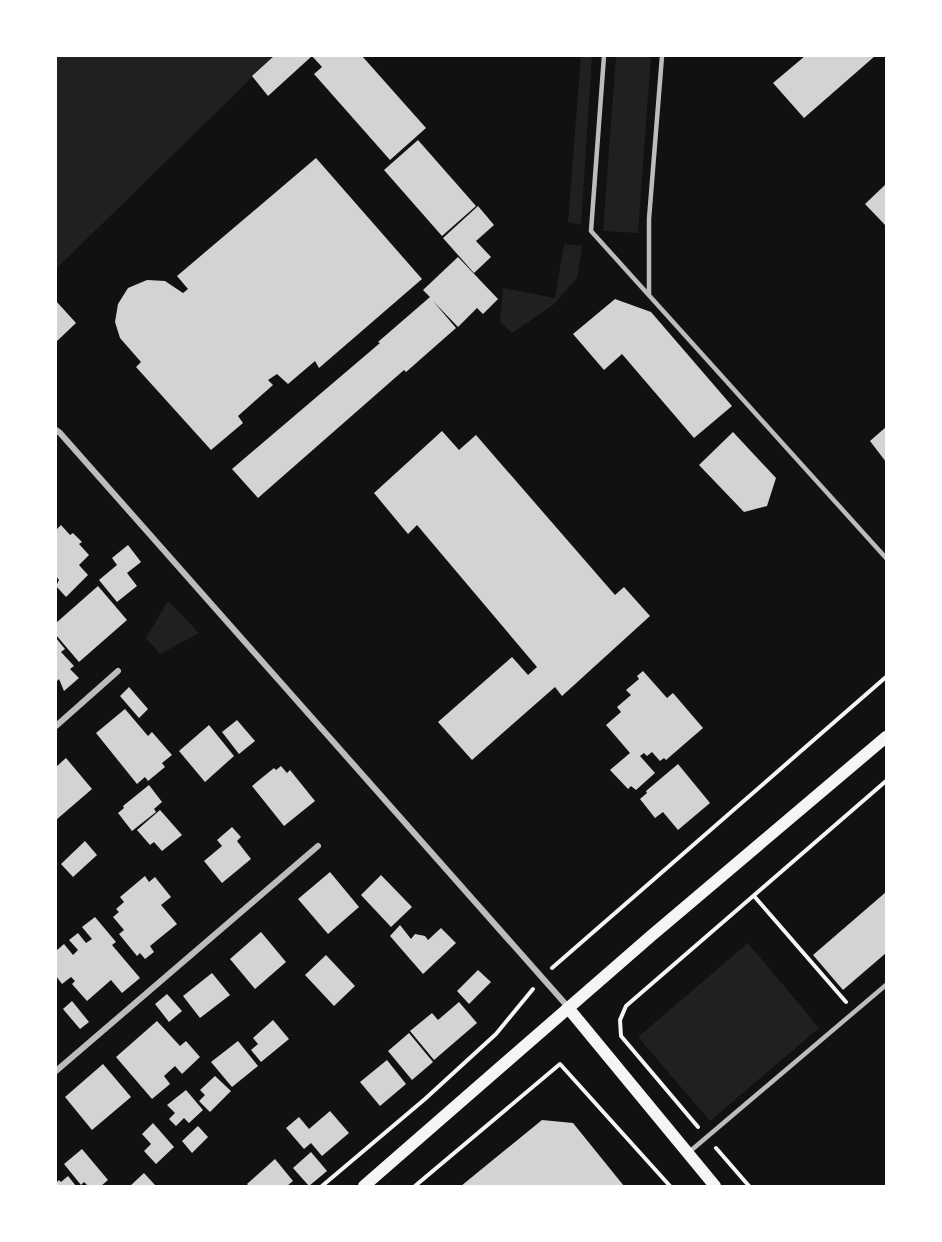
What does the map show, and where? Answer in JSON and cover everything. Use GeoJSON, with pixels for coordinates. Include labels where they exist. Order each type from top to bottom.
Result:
{"type":"FeatureCollection","features":[{"type":"Feature","properties":{"kind":"main road"},"geometry":{"type":"LineString","coordinates":[[364,1186],[660,928],[886,737]]}},
{"type":"Feature","properties":{"kind":"main road"},"geometry":{"type":"LineString","coordinates":[[569,1009],[715,1186]]}},
{"type":"Feature","properties":{"kind":"street"},"geometry":{"type":"LineString","coordinates":[[56,430],[569,1009]]}},
{"type":"Feature","properties":{"kind":"street"},"geometry":{"type":"LineString","coordinates":[[56,726],[118,671]]}},
{"type":"Feature","properties":{"kind":"street"},"geometry":{"type":"LineString","coordinates":[[56,1071],[318,846]]}},
{"type":"Feature","properties":{"kind":"lane"},"geometry":{"type":"LineString","coordinates":[[604,56],[591,231],[886,558]]}},
{"type":"Feature","properties":{"kind":"lane"},"geometry":{"type":"LineString","coordinates":[[649,294],[650,219],[662,56]]}},
{"type":"Feature","properties":{"kind":"lane"},"geometry":{"type":"LineString","coordinates":[[688,1153],[886,985]]}},
{"type":"Feature","properties":{"kind":"path"},"geometry":{"type":"LineString","coordinates":[[322,1186],[425,1099],[496,1034],[541,978],[886,677]]}},
{"type":"Feature","properties":{"kind":"path"},"geometry":{"type":"LineString","coordinates":[[749,1186],[621,1036],[620,1020],[626,1006],[886,781]]}},
{"type":"Feature","properties":{"kind":"path"},"geometry":{"type":"LineString","coordinates":[[754,896],[855,1012]]}},
{"type":"Feature","properties":{"kind":"path"},"geometry":{"type":"LineString","coordinates":[[415,1186],[560,1064],[670,1186]]}},
{"type":"Feature","properties":{"kind":"shaded area"},"geometry":{"type":"Polygon","coordinates":[[[56,56],[274,56],[56,269],[56,56]]]}},
{"type":"Feature","properties":{"kind":"shaded area"},"geometry":{"type":"Polygon","coordinates":[[[581,56],[592,56],[581,225],[568,222],[581,56]]]}},
{"type":"Feature","properties":{"kind":"shaded area"},"geometry":{"type":"Polygon","coordinates":[[[616,56],[651,56],[638,233],[603,231],[616,56]]]}},
{"type":"Feature","properties":{"kind":"shaded area"},"geometry":{"type":"Polygon","coordinates":[[[564,244],[582,246],[577,278],[553,305],[512,333],[500,322],[503,288],[555,298],[564,244]]]}},
{"type":"Feature","properties":{"kind":"shaded area"},"geometry":{"type":"Polygon","coordinates":[[[168,601],[199,633],[160,654],[146,638],[168,601]]]}},
{"type":"Feature","properties":{"kind":"shaded area"},"geometry":{"type":"Polygon","coordinates":[[[748,943],[819,1028],[710,1121],[638,1037],[748,943]]]}},
{"type":"Feature","properties":{"kind":"building"},"geometry":{"type":"Polygon","coordinates":[[[274,56],[312,56],[268,96],[252,76],[274,56]]]}},
{"type":"Feature","properties":{"kind":"building"},"geometry":{"type":"Polygon","coordinates":[[[312,56],[362,56],[426,128],[390,160],[314,74],[322,67],[312,56]]]}},
{"type":"Feature","properties":{"kind":"building"},"geometry":{"type":"Polygon","coordinates":[[[805,56],[875,56],[804,118],[773,83],[805,56]]]}},
{"type":"Feature","properties":{"kind":"building"},"geometry":{"type":"Polygon","coordinates":[[[418,140],[476,206],[442,236],[384,170],[418,140]]]}},
{"type":"Feature","properties":{"kind":"building"},"geometry":{"type":"Polygon","coordinates":[[[316,158],[422,279],[319,368],[315,361],[288,384],[277,374],[268,380],[273,385],[238,416],[243,423],[211,450],[136,367],[141,362],[120,338],[115,322],[118,304],[128,288],[147,280],[165,281],[183,293],[188,289],[177,276],[316,158]]]}},
{"type":"Feature","properties":{"kind":"building"},"geometry":{"type":"Polygon","coordinates":[[[886,184],[886,226],[865,204],[886,184]]]}},
{"type":"Feature","properties":{"kind":"building"},"geometry":{"type":"Polygon","coordinates":[[[478,206],[494,225],[476,241],[491,257],[474,273],[443,238],[478,206]]]}},
{"type":"Feature","properties":{"kind":"building"},"geometry":{"type":"Polygon","coordinates":[[[458,257],[498,299],[483,314],[477,308],[458,327],[433,301],[456,328],[406,372],[404,370],[258,498],[232,469],[380,343],[378,342],[430,297],[423,290],[458,257]]]}},
{"type":"Feature","properties":{"kind":"building"},"geometry":{"type":"Polygon","coordinates":[[[615,299],[651,312],[732,406],[694,438],[622,354],[604,370],[573,334],[615,299]]]}},
{"type":"Feature","properties":{"kind":"building"},"geometry":{"type":"Polygon","coordinates":[[[56,301],[76,323],[56,342],[56,301]]]}},
{"type":"Feature","properties":{"kind":"building"},"geometry":{"type":"Polygon","coordinates":[[[886,427],[886,462],[870,441],[886,427]]]}},
{"type":"Feature","properties":{"kind":"building"},"geometry":{"type":"Polygon","coordinates":[[[442,431],[459,450],[476,435],[615,595],[624,587],[650,616],[562,696],[555,687],[472,760],[438,722],[512,657],[528,675],[537,667],[417,525],[408,534],[374,493],[442,431]]]}},
{"type":"Feature","properties":{"kind":"building"},"geometry":{"type":"Polygon","coordinates":[[[733,432],[776,478],[767,506],[744,512],[699,465],[733,432]]]}},
{"type":"Feature","properties":{"kind":"building"},"geometry":{"type":"Polygon","coordinates":[[[61,525],[70,535],[73,533],[82,542],[79,544],[89,555],[79,565],[88,575],[66,597],[56,586],[59,580],[56,576],[56,530],[61,525]]]}},
{"type":"Feature","properties":{"kind":"building"},"geometry":{"type":"Polygon","coordinates":[[[128,545],[141,562],[127,573],[137,586],[117,602],[99,580],[117,565],[112,558],[128,545]]]}},
{"type":"Feature","properties":{"kind":"building"},"geometry":{"type":"Polygon","coordinates":[[[98,586],[127,620],[79,662],[56,635],[56,623],[98,586]]]}},
{"type":"Feature","properties":{"kind":"building"},"geometry":{"type":"Polygon","coordinates":[[[56,638],[65,649],[61,652],[74,666],[70,669],[79,678],[64,691],[59,679],[56,682],[56,638]]]}},
{"type":"Feature","properties":{"kind":"building"},"geometry":{"type":"Polygon","coordinates":[[[643,671],[667,698],[673,693],[703,728],[666,760],[664,758],[660,761],[652,752],[647,756],[644,753],[640,756],[655,773],[636,790],[631,786],[628,789],[610,770],[630,753],[606,725],[621,712],[617,707],[631,695],[626,690],[639,679],[637,676],[643,671]]]}},
{"type":"Feature","properties":{"kind":"building"},"geometry":{"type":"Polygon","coordinates":[[[129,687],[148,709],[139,718],[120,696],[129,687]]]}},
{"type":"Feature","properties":{"kind":"building"},"geometry":{"type":"Polygon","coordinates":[[[125,709],[148,736],[152,732],[172,755],[162,763],[165,767],[148,781],[145,777],[137,784],[96,733],[125,709]]]}},
{"type":"Feature","properties":{"kind":"building"},"geometry":{"type":"Polygon","coordinates":[[[237,720],[255,741],[239,754],[222,732],[237,720]]]}},
{"type":"Feature","properties":{"kind":"building"},"geometry":{"type":"Polygon","coordinates":[[[209,725],[234,756],[205,782],[179,751],[209,725]]]}},
{"type":"Feature","properties":{"kind":"building"},"geometry":{"type":"Polygon","coordinates":[[[66,758],[92,789],[56,820],[56,767],[66,758]]]}},
{"type":"Feature","properties":{"kind":"building"},"geometry":{"type":"Polygon","coordinates":[[[678,764],[710,803],[678,830],[663,812],[655,818],[640,799],[647,793],[646,791],[678,764]]]}},
{"type":"Feature","properties":{"kind":"building"},"geometry":{"type":"Polygon","coordinates":[[[281,766],[287,773],[290,770],[315,801],[284,826],[252,786],[274,768],[276,770],[281,766]]]}},
{"type":"Feature","properties":{"kind":"building"},"geometry":{"type":"Polygon","coordinates":[[[149,785],[162,802],[154,809],[156,812],[132,831],[118,813],[124,808],[123,806],[149,785]]]}},
{"type":"Feature","properties":{"kind":"building"},"geometry":{"type":"Polygon","coordinates":[[[160,810],[182,835],[162,851],[154,842],[150,845],[137,830],[160,810]]]}},
{"type":"Feature","properties":{"kind":"building"},"geometry":{"type":"Polygon","coordinates":[[[232,827],[241,837],[237,841],[251,859],[222,883],[204,861],[222,846],[217,840],[232,827]]]}},
{"type":"Feature","properties":{"kind":"building"},"geometry":{"type":"Polygon","coordinates":[[[85,841],[97,855],[73,877],[61,864],[85,841]]]}},
{"type":"Feature","properties":{"kind":"building"},"geometry":{"type":"Polygon","coordinates":[[[330,872],[359,907],[328,934],[298,899],[330,872]]]}},
{"type":"Feature","properties":{"kind":"building"},"geometry":{"type":"Polygon","coordinates":[[[381,875],[412,907],[391,927],[361,895],[381,875]]]}},
{"type":"Feature","properties":{"kind":"building"},"geometry":{"type":"Polygon","coordinates":[[[145,876],[149,882],[155,877],[171,897],[161,905],[177,924],[150,946],[154,952],[145,959],[140,953],[137,956],[119,934],[124,930],[113,917],[119,912],[116,909],[124,902],[120,897],[145,876]]]}},
{"type":"Feature","properties":{"kind":"building"},"geometry":{"type":"Polygon","coordinates":[[[886,892],[886,953],[843,990],[813,955],[886,892]]]}},
{"type":"Feature","properties":{"kind":"building"},"geometry":{"type":"Polygon","coordinates":[[[95,917],[116,942],[112,945],[140,978],[122,993],[111,980],[87,1001],[72,984],[75,981],[71,977],[62,984],[56,976],[56,951],[64,944],[73,955],[78,950],[69,940],[78,933],[86,943],[92,939],[82,927],[95,917]]]}},
{"type":"Feature","properties":{"kind":"building"},"geometry":{"type":"Polygon","coordinates":[[[400,925],[411,939],[415,934],[425,936],[428,940],[441,928],[456,943],[423,974],[390,936],[400,925]]]}},
{"type":"Feature","properties":{"kind":"building"},"geometry":{"type":"Polygon","coordinates":[[[261,932],[286,962],[255,989],[230,959],[261,932]]]}},
{"type":"Feature","properties":{"kind":"building"},"geometry":{"type":"Polygon","coordinates":[[[326,955],[355,986],[334,1006],[305,975],[326,955]]]}},
{"type":"Feature","properties":{"kind":"building"},"geometry":{"type":"Polygon","coordinates":[[[478,970],[491,982],[469,1004],[457,991],[478,970]]]}},
{"type":"Feature","properties":{"kind":"building"},"geometry":{"type":"Polygon","coordinates":[[[212,973],[230,995],[200,1018],[183,996],[212,973]]]}},
{"type":"Feature","properties":{"kind":"building"},"geometry":{"type":"Polygon","coordinates":[[[167,994],[182,1011],[169,1022],[155,1004],[167,994]]]}},
{"type":"Feature","properties":{"kind":"building"},"geometry":{"type":"Polygon","coordinates":[[[72,1001],[89,1022],[80,1029],[63,1009],[72,1001]]]}},
{"type":"Feature","properties":{"kind":"building"},"geometry":{"type":"Polygon","coordinates":[[[459,1002],[477,1023],[434,1060],[410,1031],[432,1013],[438,1020],[459,1002]]]}},
{"type":"Feature","properties":{"kind":"building"},"geometry":{"type":"Polygon","coordinates":[[[273,1020],[289,1039],[261,1062],[251,1050],[258,1044],[253,1038],[273,1020]]]}},
{"type":"Feature","properties":{"kind":"building"},"geometry":{"type":"Polygon","coordinates":[[[157,1021],[180,1046],[186,1041],[200,1057],[182,1074],[175,1066],[164,1076],[170,1084],[152,1099],[116,1057],[157,1021]]]}},
{"type":"Feature","properties":{"kind":"building"},"geometry":{"type":"Polygon","coordinates":[[[409,1033],[433,1062],[412,1080],[388,1051],[409,1033]]]}},
{"type":"Feature","properties":{"kind":"building"},"geometry":{"type":"Polygon","coordinates":[[[238,1041],[258,1066],[232,1087],[211,1062],[238,1041]]]}},
{"type":"Feature","properties":{"kind":"building"},"geometry":{"type":"Polygon","coordinates":[[[387,1060],[406,1084],[380,1106],[360,1082],[387,1060]]]}},
{"type":"Feature","properties":{"kind":"building"},"geometry":{"type":"Polygon","coordinates":[[[103,1064],[131,1097],[92,1130],[65,1097],[103,1064]]]}},
{"type":"Feature","properties":{"kind":"building"},"geometry":{"type":"Polygon","coordinates":[[[215,1076],[231,1091],[210,1112],[199,1101],[205,1095],[200,1090],[215,1076]]]}},
{"type":"Feature","properties":{"kind":"building"},"geometry":{"type":"Polygon","coordinates":[[[186,1090],[203,1110],[189,1123],[184,1118],[176,1126],[169,1119],[175,1113],[167,1105],[186,1090]]]}},
{"type":"Feature","properties":{"kind":"building"},"geometry":{"type":"Polygon","coordinates":[[[330,1111],[349,1133],[322,1156],[311,1143],[304,1149],[286,1128],[299,1117],[309,1129],[330,1111]]]}},
{"type":"Feature","properties":{"kind":"building"},"geometry":{"type":"Polygon","coordinates":[[[542,1120],[573,1123],[624,1186],[461,1186],[542,1120]]]}},
{"type":"Feature","properties":{"kind":"building"},"geometry":{"type":"Polygon","coordinates":[[[153,1123],[174,1147],[156,1164],[144,1151],[151,1144],[142,1134],[153,1123]]]}},
{"type":"Feature","properties":{"kind":"building"},"geometry":{"type":"Polygon","coordinates":[[[198,1126],[208,1137],[192,1153],[182,1141],[198,1126]]]}},
{"type":"Feature","properties":{"kind":"building"},"geometry":{"type":"Polygon","coordinates":[[[82,1149],[108,1180],[101,1186],[88,1186],[84,1182],[81,1185],[64,1164],[82,1149]]]}},
{"type":"Feature","properties":{"kind":"building"},"geometry":{"type":"Polygon","coordinates":[[[311,1152],[327,1171],[309,1186],[293,1168],[311,1152]]]}},
{"type":"Feature","properties":{"kind":"building"},"geometry":{"type":"Polygon","coordinates":[[[275,1159],[293,1181],[287,1186],[249,1186],[247,1184],[275,1159]]]}},
{"type":"Feature","properties":{"kind":"building"},"geometry":{"type":"Polygon","coordinates":[[[144,1173],[154,1186],[130,1186],[144,1173]]]}},
{"type":"Feature","properties":{"kind":"building"},"geometry":{"type":"Polygon","coordinates":[[[68,1176],[76,1186],[56,1186],[59,1180],[61,1182],[68,1176]]]}}]}
